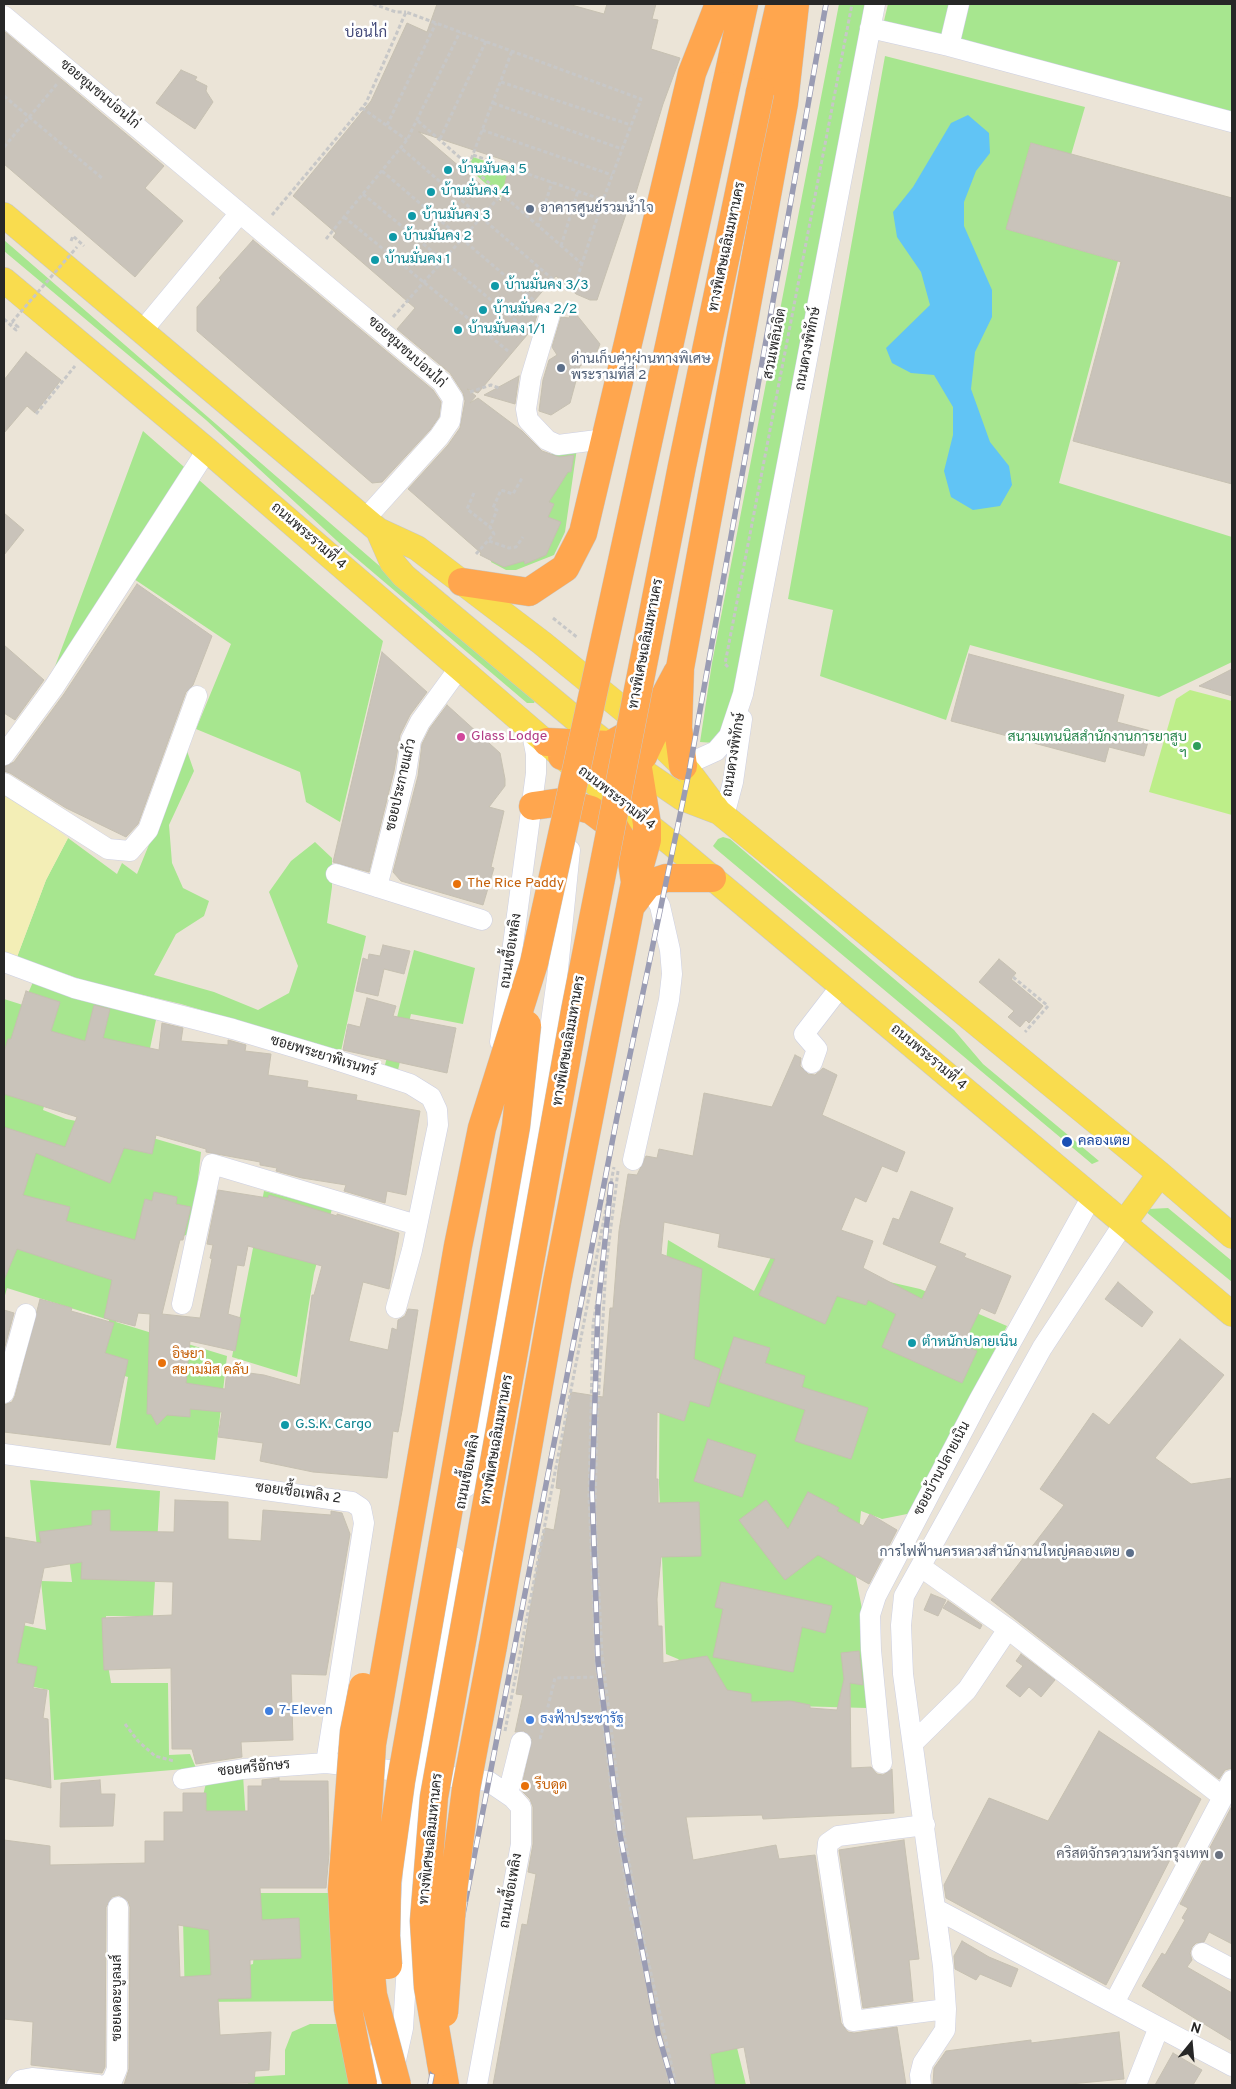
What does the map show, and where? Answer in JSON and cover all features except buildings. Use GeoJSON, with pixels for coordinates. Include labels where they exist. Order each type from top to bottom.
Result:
{"type":"FeatureCollection","features":[{"type":"Feature","properties":{"kind":"highway"},"geometry":{"type":"LineString","coordinates":[[462,582],[529,592],[564,568],[584,533],[692,73],[719,4]]}},
{"type":"Feature","properties":{"kind":"highway"},"geometry":{"type":"LineString","coordinates":[[397,2085],[373,1995],[363,1888],[372,1744],[462,1226],[482,1128],[534,963],[744,4]]}},
{"type":"Feature","properties":{"kind":"highway","name":"ทางพิเศษเฉลิมมหานคร"},"geometry":{"type":"LineString","coordinates":[[443,2074],[428,1987],[424,1921],[434,1797],[575,1010],[682,466],[780,4]]}},
{"type":"Feature","properties":{"kind":"highway"},"geometry":{"type":"LineString","coordinates":[[683,766],[678,728],[680,668],[784,103],[796,4]]}},
{"type":"Feature","properties":{"kind":"highway"},"geometry":{"type":"LineString","coordinates":[[565,746],[626,758],[643,756],[652,722],[680,668]]}},
{"type":"Feature","properties":{"kind":"highway"},"geometry":{"type":"LineString","coordinates":[[443,2074],[453,1891],[466,1789],[557,1282],[647,840],[647,824],[626,758]]}},
{"type":"Feature","properties":{"kind":"highway"},"geometry":{"type":"LineString","coordinates":[[533,806],[562,802],[591,810],[615,828],[631,854],[638,891]]}},
{"type":"Feature","properties":{"kind":"highway"},"geometry":{"type":"LineString","coordinates":[[638,891],[666,878],[712,878]]}},
{"type":"Feature","properties":{"kind":"highway"},"geometry":{"type":"LineString","coordinates":[[407,2085],[392,2013],[386,1936],[387,1882],[401,1781],[516,1126],[534,963]]}},
{"type":"Feature","properties":{"kind":"highway"},"geometry":{"type":"LineString","coordinates":[[363,2085],[348,2010],[342,1889],[354,1732],[468,1155],[498,1056]]}},
{"type":"Feature","properties":{"kind":"main road","name":"ถนนพระรามที่ 4"},"geometry":{"type":"LineString","coordinates":[[4,216],[372,524],[416,548],[542,643],[652,722],[683,766],[722,814],[1160,1174],[1232,1236]]}},
{"type":"Feature","properties":{"kind":"main road","name":"ถนนพระรามที่ 4"},"geometry":{"type":"LineString","coordinates":[[4,280],[207,450],[460,667],[565,746]]}},
{"type":"Feature","properties":{"kind":"main road","name":"ถนนพระรามที่ 4"},"geometry":{"type":"LineString","coordinates":[[372,524],[392,562],[404,576],[565,746],[647,824],[1232,1314]]}},
{"type":"Feature","properties":{"kind":"main road","name":"ถนนพระรามที่ 4"},"geometry":{"type":"LineString","coordinates":[[626,758],[682,798],[722,814]]}},
{"type":"Feature","properties":{"kind":"main road"},"geometry":{"type":"LineString","coordinates":[[1124,1223],[1160,1174]]}},
{"type":"Feature","properties":{"kind":"street","name":"ถนนดวงพิทักษ์"},"geometry":{"type":"LineString","coordinates":[[683,766],[716,751],[729,736],[744,686],[875,4]]}},
{"type":"Feature","properties":{"kind":"street"},"geometry":{"type":"LineString","coordinates":[[949,46],[959,4]]}},
{"type":"Feature","properties":{"kind":"street","name":"ซอยชุมชนบ่อนไก่"},"geometry":{"type":"LineString","coordinates":[[4,16],[442,382],[454,399],[450,421],[372,524]]}},
{"type":"Feature","properties":{"kind":"street"},"geometry":{"type":"LineString","coordinates":[[870,28],[949,46],[1232,122]]}},
{"type":"Feature","properties":{"kind":"street"},"geometry":{"type":"LineString","coordinates":[[142,331],[240,212]]}},
{"type":"Feature","properties":{"kind":"street"},"geometry":{"type":"LineString","coordinates":[[543,308],[526,409],[528,420],[534,429],[558,445],[605,439]]}},
{"type":"Feature","properties":{"kind":"street"},"geometry":{"type":"LineString","coordinates":[[4,755],[54,687],[207,450]]}},
{"type":"Feature","properties":{"kind":"street","name":"ซอยประกายแก้ว"},"geometry":{"type":"LineString","coordinates":[[377,887],[406,773],[411,740],[420,722],[460,667]]}},
{"type":"Feature","properties":{"kind":"street","name":"ถนนดวงพิทักษ์"},"geometry":{"type":"LineString","coordinates":[[722,814],[742,725],[744,686]]}},
{"type":"Feature","properties":{"kind":"street"},"geometry":{"type":"LineString","coordinates":[[4,783],[108,849],[130,851],[148,830],[197,696]]}},
{"type":"Feature","properties":{"kind":"street","name":"ถนนเชื้อเพลิง"},"geometry":{"type":"LineString","coordinates":[[390,2085],[404,2028],[419,1774],[464,1498],[530,1172],[557,979],[574,806],[565,746],[536,754],[533,806],[498,1056],[530,1172]]}},
{"type":"Feature","properties":{"kind":"street"},"geometry":{"type":"LineString","coordinates":[[336,874],[482,920]]}},
{"type":"Feature","properties":{"kind":"street"},"geometry":{"type":"LineString","coordinates":[[623,1159],[670,1000],[672,974],[670,950],[660,906],[638,891]]}},
{"type":"Feature","properties":{"kind":"street","name":"ซอยพระยาพิเรนทร์"},"geometry":{"type":"LineString","coordinates":[[4,962],[74,988],[250,1034],[359,1067],[417,1088],[431,1097],[437,1110],[438,1125],[417,1225],[396,1308]]}},
{"type":"Feature","properties":{"kind":"street"},"geometry":{"type":"LineString","coordinates":[[812,1063],[818,1049],[804,1034],[841,986]]}},
{"type":"Feature","properties":{"kind":"street"},"geometry":{"type":"LineString","coordinates":[[182,1304],[212,1164],[417,1225]]}},
{"type":"Feature","properties":{"kind":"street","name":"ซอยบ้านปลายเนิน"},"geometry":{"type":"LineString","coordinates":[[882,1762],[871,1650],[870,1615],[876,1596],[979,1400],[1092,1196]]}},
{"type":"Feature","properties":{"kind":"street"},"geometry":{"type":"LineString","coordinates":[[921,2085],[922,2063],[945,2030],[946,2009],[936,1909],[903,1674],[901,1610],[904,1596],[1042,1348],[1124,1223]]}},
{"type":"Feature","properties":{"kind":"street"},"geometry":{"type":"LineString","coordinates":[[4,1393],[26,1314]]}},
{"type":"Feature","properties":{"kind":"street","name":"ซอยเชื้อเพลิง 2"},"geometry":{"type":"LineString","coordinates":[[4,1454],[352,1502],[361,1508],[364,1522],[326,1763]]}},
{"type":"Feature","properties":{"kind":"street"},"geometry":{"type":"LineString","coordinates":[[921,1567],[1228,1789],[1114,2003]]}},
{"type":"Feature","properties":{"kind":"street"},"geometry":{"type":"LineString","coordinates":[[912,1743],[967,1690],[1008,1629]]}},
{"type":"Feature","properties":{"kind":"street"},"geometry":{"type":"LineString","coordinates":[[508,1794],[515,1742]]}},
{"type":"Feature","properties":{"kind":"street"},"geometry":{"type":"LineString","coordinates":[[326,1763],[419,1774]]}},
{"type":"Feature","properties":{"kind":"street","name":"ซอยศรีอักษร"},"geometry":{"type":"LineString","coordinates":[[187,1778],[243,1769],[326,1763]]}},
{"type":"Feature","properties":{"kind":"street","name":"ถนนเชื้อเพลิง"},"geometry":{"type":"LineString","coordinates":[[419,1774],[467,1777],[488,1781],[508,1794],[520,1807],[521,1844],[477,2085]]}},
{"type":"Feature","properties":{"kind":"street","name":"ถนนเชื้อเพลิง"},"geometry":{"type":"LineString","coordinates":[[380,2085],[380,2016],[371,1907],[374,1886],[390,1829],[419,1774]]}},
{"type":"Feature","properties":{"kind":"street"},"geometry":{"type":"LineString","coordinates":[[925,1825],[838,1836],[828,1844],[827,1852],[853,2021],[946,2009]]}},
{"type":"Feature","properties":{"kind":"street","name":"ซอยเดอะบูลมส์"},"geometry":{"type":"LineString","coordinates":[[106,2085],[112,2081],[116,2069],[118,1907]]}},
{"type":"Feature","properties":{"kind":"street"},"geometry":{"type":"LineString","coordinates":[[936,1909],[1232,2066]]}},
{"type":"Feature","properties":{"kind":"street"},"geometry":{"type":"LineString","coordinates":[[1202,1953],[1232,1969]]}},
{"type":"Feature","properties":{"kind":"street"},"geometry":{"type":"LineString","coordinates":[[1136,2085],[1159,2027]]}},
{"type":"Feature","properties":{"kind":"street"},"geometry":{"type":"LineString","coordinates":[[16,2085],[21,2080],[32,2078],[99,2085]]}},
{"type":"Feature","properties":{"kind":"path"},"geometry":{"type":"LineString","coordinates":[[373,4],[396,12],[406,12],[641,99],[603,200],[574,288],[564,289],[401,148]]}},
{"type":"Feature","properties":{"kind":"path","name":"สวนเพลินจิต"},"geometry":{"type":"LineString","coordinates":[[744,686],[725,664],[852,4]]}},
{"type":"Feature","properties":{"kind":"path"},"geometry":{"type":"LineString","coordinates":[[260,229],[362,108],[406,12]]}},
{"type":"Feature","properties":{"kind":"path"},"geometry":{"type":"LineString","coordinates":[[387,125],[436,23]]}},
{"type":"Feature","properties":{"kind":"path"},"geometry":{"type":"LineString","coordinates":[[326,239],[407,140],[418,121],[460,32]]}},
{"type":"Feature","properties":{"kind":"path"},"geometry":{"type":"LineString","coordinates":[[440,140],[486,41]]}},
{"type":"Feature","properties":{"kind":"path"},"geometry":{"type":"LineString","coordinates":[[469,165],[512,51]]}},
{"type":"Feature","properties":{"kind":"path"},"geometry":{"type":"LineString","coordinates":[[4,147],[68,70]]}},
{"type":"Feature","properties":{"kind":"path"},"geometry":{"type":"LineString","coordinates":[[501,82],[631,125]]}},
{"type":"Feature","properties":{"kind":"path"},"geometry":{"type":"LineString","coordinates":[[4,96],[102,178]]}},
{"type":"Feature","properties":{"kind":"path"},"geometry":{"type":"LineString","coordinates":[[492,103],[622,149]]}},
{"type":"Feature","properties":{"kind":"path"},"geometry":{"type":"LineString","coordinates":[[362,108],[407,140]]}},
{"type":"Feature","properties":{"kind":"path"},"geometry":{"type":"LineString","coordinates":[[418,121],[582,264]]}},
{"type":"Feature","properties":{"kind":"path"},"geometry":{"type":"LineString","coordinates":[[482,130],[612,175]]}},
{"type":"Feature","properties":{"kind":"path"},"geometry":{"type":"LineString","coordinates":[[473,155],[603,200]]}},
{"type":"Feature","properties":{"kind":"path"},"geometry":{"type":"LineString","coordinates":[[382,171],[543,308]]}},
{"type":"Feature","properties":{"kind":"path"},"geometry":{"type":"LineString","coordinates":[[538,227],[552,182]]}},
{"type":"Feature","properties":{"kind":"path"},"geometry":{"type":"LineString","coordinates":[[561,246],[578,192]]}},
{"type":"Feature","properties":{"kind":"path"},"geometry":{"type":"LineString","coordinates":[[363,194],[528,330]]}},
{"type":"Feature","properties":{"kind":"path"},"geometry":{"type":"LineString","coordinates":[[381,331],[501,195]]}},
{"type":"Feature","properties":{"kind":"path"},"geometry":{"type":"LineString","coordinates":[[344,217],[508,352]]}},
{"type":"Feature","properties":{"kind":"path"},"geometry":{"type":"LineString","coordinates":[[4,319],[16,330],[18,327],[12,322],[77,247],[70,240],[73,236],[84,246]]}},
{"type":"Feature","properties":{"kind":"path"},"geometry":{"type":"LineString","coordinates":[[36,414],[75,366]]}},
{"type":"Feature","properties":{"kind":"path"},"geometry":{"type":"LineString","coordinates":[[454,399],[491,385],[499,388]]}},
{"type":"Feature","properties":{"kind":"path"},"geometry":{"type":"LineString","coordinates":[[490,527],[497,510],[493,508],[501,490],[513,494],[522,478]]}},
{"type":"Feature","properties":{"kind":"path"},"geometry":{"type":"LineString","coordinates":[[474,492],[467,509],[490,527],[494,534],[476,554]]}},
{"type":"Feature","properties":{"kind":"path"},"geometry":{"type":"LineString","coordinates":[[489,541],[509,548],[516,547],[523,538]]}},
{"type":"Feature","properties":{"kind":"path"},"geometry":{"type":"LineString","coordinates":[[553,618],[578,638]]}},
{"type":"Feature","properties":{"kind":"path"},"geometry":{"type":"LineString","coordinates":[[1013,977],[1048,1006],[1026,1032]]}},
{"type":"Feature","properties":{"kind":"path"},"geometry":{"type":"LineString","coordinates":[[623,1159],[593,1324],[589,1496],[598,1677],[615,1819],[631,1912],[670,2085]]}},
{"type":"Feature","properties":{"kind":"path"},"geometry":{"type":"LineString","coordinates":[[598,1677],[555,1678],[538,1748],[515,1742],[601,1228],[623,1159]]}},
{"type":"Feature","properties":{"kind":"path"},"geometry":{"type":"LineString","coordinates":[[612,1214],[600,1343],[595,1504],[602,1654],[624,1834],[642,1933],[676,2085]]}},
{"type":"Feature","properties":{"kind":"path"},"geometry":{"type":"LineString","coordinates":[[125,1724],[138,1742],[155,1756],[185,1765],[187,1778]]}},
{"type":"Feature","properties":{"kind":"green space"},"geometry":{"type":"Polygon","coordinates":[[[839,4],[866,4],[725,730],[715,743],[700,742],[712,663],[839,4]]]}},
{"type":"Feature","properties":{"kind":"green space"},"geometry":{"type":"Polygon","coordinates":[[[888,4],[1232,4],[1232,112],[884,21],[888,4]]]}},
{"type":"Feature","properties":{"kind":"green space"},"geometry":{"type":"Polygon","coordinates":[[[885,56],[1085,107],[1071,155],[1031,143],[1007,229],[1118,261],[1059,483],[1232,537],[1232,662],[1159,697],[970,645],[946,720],[820,676],[833,610],[788,599],[885,56]]]}},
{"type":"Feature","properties":{"kind":"green space"},"geometry":{"type":"Polygon","coordinates":[[[473,157],[509,169],[501,197],[468,168],[473,157]]]}},
{"type":"Feature","properties":{"kind":"green space"},"geometry":{"type":"Polygon","coordinates":[[[4,240],[535,701],[534,703],[527,703],[349,552],[206,420],[4,251],[4,240]]]}},
{"type":"Feature","properties":{"kind":"green space"},"geometry":{"type":"Polygon","coordinates":[[[143,431],[383,641],[340,822],[306,802],[300,772],[196,729],[231,644],[134,579],[54,669],[143,431]]]}},
{"type":"Feature","properties":{"kind":"green space"},"geometry":{"type":"Polygon","coordinates":[[[577,448],[565,532],[554,555],[516,570],[506,570],[491,562],[495,548],[547,486],[552,452],[577,448]]]}},
{"type":"Feature","properties":{"kind":"green space","name":"สนามเทนนิสสำนักงานการยาสูบ ฯ"},"geometry":{"type":"Polygon","coordinates":[[[1190,690],[1232,701],[1232,815],[1149,792],[1176,699],[1190,690]]]}},
{"type":"Feature","properties":{"kind":"green space"},"geometry":{"type":"Polygon","coordinates":[[[187,751],[194,771],[169,825],[172,863],[183,888],[209,901],[204,916],[176,934],[154,975],[214,992],[258,1010],[289,993],[298,966],[269,892],[291,861],[315,842],[332,858],[332,887],[327,923],[366,936],[341,1051],[181,1004],[88,982],[17,957],[46,880],[68,838],[117,874],[122,863],[137,874],[187,751]]]}},
{"type":"Feature","properties":{"kind":"green space"},"geometry":{"type":"Polygon","coordinates":[[[723,837],[730,839],[954,1030],[983,1064],[1099,1161],[1092,1164],[716,849],[713,846],[718,839],[723,837]]]}},
{"type":"Feature","properties":{"kind":"green space"},"geometry":{"type":"Polygon","coordinates":[[[414,950],[475,968],[463,1024],[411,1014],[398,1070],[385,1065],[414,950]]]}},
{"type":"Feature","properties":{"kind":"green space"},"geometry":{"type":"Polygon","coordinates":[[[33,982],[157,1015],[144,1077],[55,1065],[43,1110],[66,1119],[132,1132],[201,1152],[192,1234],[150,1242],[126,1284],[116,1322],[227,1356],[215,1460],[116,1448],[128,1377],[99,1369],[109,1320],[7,1288],[4,1299],[4,1229],[31,1145],[4,1136],[4,999],[23,1005],[33,982]]]}},
{"type":"Feature","properties":{"kind":"green space"},"geometry":{"type":"Polygon","coordinates":[[[264,1191],[332,1209],[314,1273],[297,1377],[232,1357],[264,1191]]]}},
{"type":"Feature","properties":{"kind":"green space"},"geometry":{"type":"Polygon","coordinates":[[[1168,1208],[1232,1261],[1232,1282],[1145,1211],[1168,1208]]]}},
{"type":"Feature","properties":{"kind":"green space"},"geometry":{"type":"Polygon","coordinates":[[[668,1240],[754,1291],[772,1255],[920,1289],[1007,1326],[912,1513],[882,1519],[861,1511],[855,1573],[863,1614],[867,1708],[721,1704],[678,1659],[666,1654],[659,1484],[660,1329],[668,1240]]]}},
{"type":"Feature","properties":{"kind":"green space"},"geometry":{"type":"Polygon","coordinates":[[[30,1480],[160,1491],[153,1616],[106,1616],[108,1665],[111,1683],[168,1683],[169,1755],[190,1754],[196,1768],[54,1780],[49,1690],[4,1681],[4,1621],[46,1630],[41,1581],[72,1582],[69,1558],[38,1557],[30,1480]]]}},
{"type":"Feature","properties":{"kind":"green space"},"geometry":{"type":"Polygon","coordinates":[[[243,1775],[247,1837],[182,1886],[206,1783],[243,1775]]]}},
{"type":"Feature","properties":{"kind":"green space"},"geometry":{"type":"Polygon","coordinates":[[[259,1893],[333,1893],[339,2001],[185,2002],[183,1919],[213,1917],[231,1970],[253,1964],[259,1893]]]}},
{"type":"Feature","properties":{"kind":"green space"},"geometry":{"type":"Polygon","coordinates":[[[310,2024],[343,2024],[354,2085],[247,2085],[252,2077],[285,2075],[285,2050],[292,2032],[310,2024]]]}},
{"type":"Feature","properties":{"kind":"green space"},"geometry":{"type":"Polygon","coordinates":[[[732,2027],[746,2085],[711,2085],[708,2066],[712,2046],[732,2027]]]}},
{"type":"Feature","properties":{"kind":"sand"},"geometry":{"type":"Polygon","coordinates":[[[4,790],[68,838],[46,880],[17,957],[4,952],[4,790]]]}},
{"type":"Feature","properties":{"kind":"water"},"geometry":{"type":"Polygon","coordinates":[[[968,115],[989,133],[990,153],[976,171],[964,202],[964,226],[992,290],[992,317],[975,352],[971,389],[990,442],[1009,466],[1012,485],[1000,506],[973,510],[951,497],[944,471],[953,435],[953,407],[934,375],[911,373],[892,363],[886,348],[930,305],[921,272],[897,237],[893,212],[913,187],[951,123],[968,115]]]}},
{"type":"Feature","properties":{"kind":"railway"},"geometry":{"type":"LineString","coordinates":[[430,2085],[617,1117],[689,772],[826,4]]}},
{"type":"Feature","properties":{"kind":"railway"},"geometry":{"type":"LineString","coordinates":[[611,1184],[598,1307],[592,1488],[598,1661],[620,1834],[658,2033],[673,2085]]}},
{"type":"Feature","properties":{"kind":"place","name":"บ้านมั่นคง 5"},"geometry":{"type":"Point","coordinates":[448,170]}},
{"type":"Feature","properties":{"kind":"place","name":"บ้านมั่นคง 4"},"geometry":{"type":"Point","coordinates":[431,192]}},
{"type":"Feature","properties":{"kind":"place","name":"อาคารศูนย์รวมน้ำใจ"},"geometry":{"type":"Point","coordinates":[530,209]}},
{"type":"Feature","properties":{"kind":"place","name":"บ้านมั่นคง 3"},"geometry":{"type":"Point","coordinates":[412,216]}},
{"type":"Feature","properties":{"kind":"place","name":"บ้านมั่นคง 2"},"geometry":{"type":"Point","coordinates":[393,237]}},
{"type":"Feature","properties":{"kind":"place","name":"บ้านมั่นคง 1"},"geometry":{"type":"Point","coordinates":[375,260]}},
{"type":"Feature","properties":{"kind":"place","name":"บ้านมั่นคง 3/3"},"geometry":{"type":"Point","coordinates":[495,286]}},
{"type":"Feature","properties":{"kind":"place","name":"บ้านมั่นคง 2/2"},"geometry":{"type":"Point","coordinates":[483,310]}},
{"type":"Feature","properties":{"kind":"place","name":"บ้านมั่นคง 1/1"},"geometry":{"type":"Point","coordinates":[458,330]}},
{"type":"Feature","properties":{"kind":"place","name":"ด่านเก็บค่าผ่านทางพิเศษ พระรามที่สี่ 2"},"geometry":{"type":"Point","coordinates":[561,368]}},
{"type":"Feature","properties":{"kind":"place","name":"Glass Lodge"},"geometry":{"type":"Point","coordinates":[461,737]}},
{"type":"Feature","properties":{"kind":"place","name":"สนามเทนนิสสำนักงานการยาสูบ ฯ"},"geometry":{"type":"Point","coordinates":[1197,746]}},
{"type":"Feature","properties":{"kind":"place","name":"The Rice Paddy"},"geometry":{"type":"Point","coordinates":[457,884]}},
{"type":"Feature","properties":{"kind":"place","name":"คลองเตย"},"geometry":{"type":"Point","coordinates":[1067,1142]}},
{"type":"Feature","properties":{"kind":"place","name":"ตำหนักปลายเนิน"},"geometry":{"type":"Point","coordinates":[912,1343]}},
{"type":"Feature","properties":{"kind":"place","name":"อิษยา สยามมิส คลับ"},"geometry":{"type":"Point","coordinates":[162,1363]}},
{"type":"Feature","properties":{"kind":"place","name":"G.S.K. Cargo"},"geometry":{"type":"Point","coordinates":[285,1425]}},
{"type":"Feature","properties":{"kind":"place","name":"การไฟฟ้านครหลวงสำนักงานใหญ่คลองเตย"},"geometry":{"type":"Point","coordinates":[1130,1553]}},
{"type":"Feature","properties":{"kind":"place","name":"7-Eleven"},"geometry":{"type":"Point","coordinates":[269,1711]}},
{"type":"Feature","properties":{"kind":"place","name":"ธงฟ้าประชารัฐ"},"geometry":{"type":"Point","coordinates":[530,1720]}},
{"type":"Feature","properties":{"kind":"place","name":"รีบดูด"},"geometry":{"type":"Point","coordinates":[525,1786]}},
{"type":"Feature","properties":{"kind":"place","name":"คริสตจักรความหวังกรุงเทพ"},"geometry":{"type":"Point","coordinates":[1219,1855]}},
{"type":"Feature","properties":{"kind":"district","name":"บ่อนไก่"},"geometry":{"type":"Point","coordinates":[366,34]}}]}
